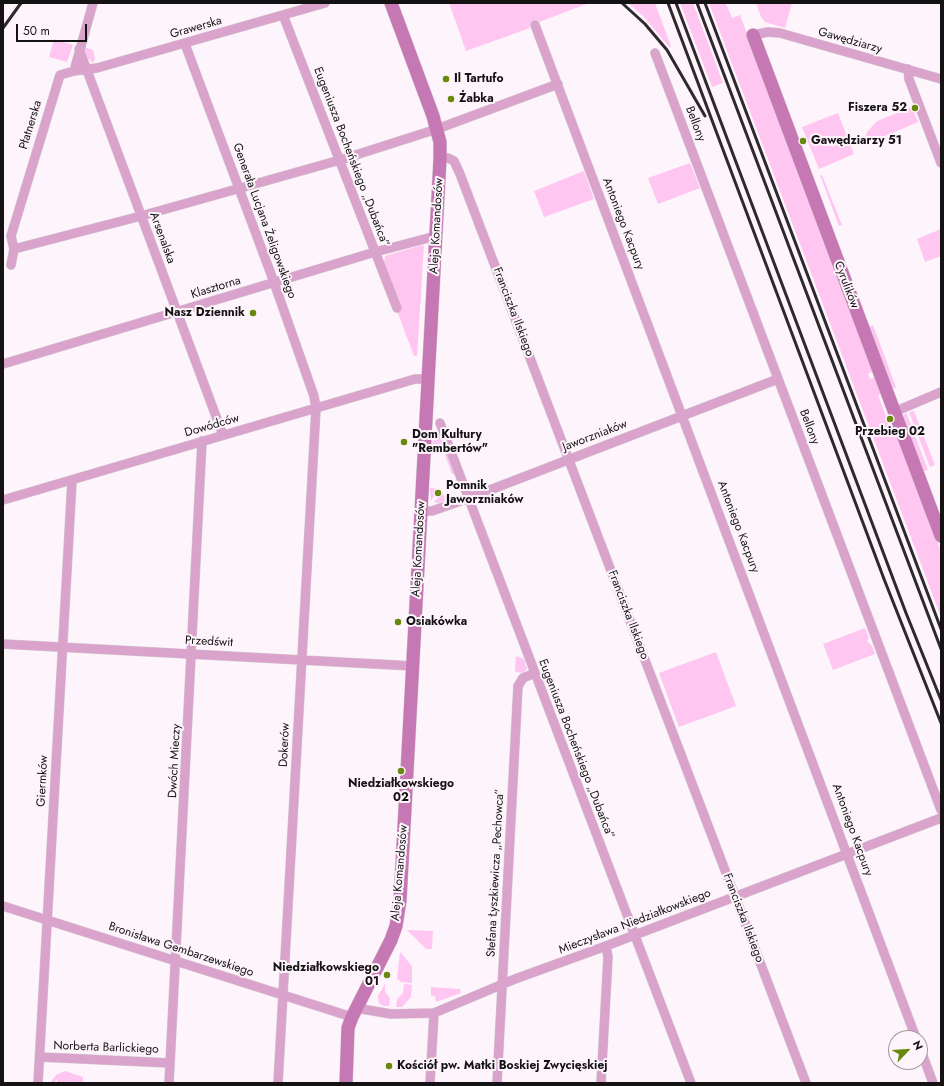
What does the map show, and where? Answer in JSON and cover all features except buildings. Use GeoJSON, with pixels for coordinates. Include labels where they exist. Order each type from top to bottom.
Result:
{"type":"FeatureCollection","features":[{"type":"Feature","properties":{"kind":"street"},"geometry":{"type":"LineString","coordinates":[[74,71],[93,3]]}},
{"type":"Feature","properties":{"kind":"street","name":"Grawerska"},"geometry":{"type":"LineString","coordinates":[[74,71],[87,70],[185,44],[325,3]]}},
{"type":"Feature","properties":{"kind":"street"},"geometry":{"type":"LineString","coordinates":[[391,3],[437,129]]}},
{"type":"Feature","properties":{"kind":"street","name":"Eugeniusza Bocheńskiego „Dubańca”"},"geometry":{"type":"LineString","coordinates":[[283,15],[397,308]]}},
{"type":"Feature","properties":{"kind":"street","name":"Antoniego Kacpury"},"geometry":{"type":"LineString","coordinates":[[535,25],[683,414],[913,1030]]}},
{"type":"Feature","properties":{"kind":"street","name":"Gawędziarzy"},"geometry":{"type":"LineString","coordinates":[[752,35],[768,32],[780,33],[941,78]]}},
{"type":"Feature","properties":{"kind":"street","name":"Cyrulików"},"geometry":{"type":"LineString","coordinates":[[752,35],[941,536]]}},
{"type":"Feature","properties":{"kind":"street","name":"Generała Lucjana Żeligowskiego"},"geometry":{"type":"LineString","coordinates":[[185,44],[274,284],[314,396],[316,408]]}},
{"type":"Feature","properties":{"kind":"street","name":"Arsenalska"},"geometry":{"type":"LineString","coordinates":[[79,49],[223,435]]}},
{"type":"Feature","properties":{"kind":"street","name":"Bellony"},"geometry":{"type":"LineString","coordinates":[[655,53],[941,810]]}},
{"type":"Feature","properties":{"kind":"street"},"geometry":{"type":"LineString","coordinates":[[908,69],[909,79],[941,163]]}},
{"type":"Feature","properties":{"kind":"street","name":"Płatnerska"},"geometry":{"type":"LineString","coordinates":[[11,265],[14,249],[11,236],[58,77],[74,71]]}},
{"type":"Feature","properties":{"kind":"street"},"geometry":{"type":"LineString","coordinates":[[14,249],[141,216],[340,160],[437,129],[558,84]]}},
{"type":"Feature","properties":{"kind":"street","name":"Aleja Komandosów"},"geometry":{"type":"LineString","coordinates":[[346,1083],[348,1028],[354,1012],[391,940],[396,926],[400,901],[440,159],[440,142],[437,129]]}},
{"type":"Feature","properties":{"kind":"street","name":"Franciszka Ilskiego"},"geometry":{"type":"LineString","coordinates":[[440,159],[448,158],[455,163],[806,1083]]}},
{"type":"Feature","properties":{"kind":"street","name":"Klasztorna"},"geometry":{"type":"LineString","coordinates":[[3,364],[274,284],[375,252],[436,236]]}},
{"type":"Feature","properties":{"kind":"street","name":"Dowódców"},"geometry":{"type":"LineString","coordinates":[[3,500],[72,481],[416,378],[428,379]]}},
{"type":"Feature","properties":{"kind":"street","name":"Jaworzniaków"},"geometry":{"type":"LineString","coordinates":[[421,511],[432,511],[469,498],[683,414],[778,379]]}},
{"type":"Feature","properties":{"kind":"street"},"geometry":{"type":"LineString","coordinates":[[894,412],[941,392]]}},
{"type":"Feature","properties":{"kind":"street","name":"Dokerów"},"geometry":{"type":"LineString","coordinates":[[278,1083],[316,408]]}},
{"type":"Feature","properties":{"kind":"street","name":"Eugeniusza Bocheńskiego „Dubańca”"},"geometry":{"type":"LineString","coordinates":[[440,423],[691,1083]]}},
{"type":"Feature","properties":{"kind":"street","name":"Dwóch Mieczy"},"geometry":{"type":"LineString","coordinates":[[169,1083],[202,441]]}},
{"type":"Feature","properties":{"kind":"street","name":"Giermków"},"geometry":{"type":"LineString","coordinates":[[38,1083],[72,481]]}},
{"type":"Feature","properties":{"kind":"street","name":"Przedświt"},"geometry":{"type":"LineString","coordinates":[[3,644],[413,666]]}},
{"type":"Feature","properties":{"kind":"street","name":"Stefana Łyszkiewicza „Pechowca”"},"geometry":{"type":"LineString","coordinates":[[497,1083],[518,686],[523,678],[535,673]]}},
{"type":"Feature","properties":{"kind":"street","name":"Mieczysława Niedziałkowskiego"},"geometry":{"type":"LineString","coordinates":[[354,1012],[391,1014],[434,1013],[502,984],[606,946],[941,818]]}},
{"type":"Feature","properties":{"kind":"street","name":"Bronisława Gembarzewskiego"},"geometry":{"type":"LineString","coordinates":[[3,906],[284,996],[354,1012]]}},
{"type":"Feature","properties":{"kind":"street"},"geometry":{"type":"LineString","coordinates":[[601,1083],[608,957],[606,946]]}},
{"type":"Feature","properties":{"kind":"street"},"geometry":{"type":"LineString","coordinates":[[430,1083],[434,1013]]}},
{"type":"Feature","properties":{"kind":"street","name":"Norberta Barlickiego"},"geometry":{"type":"LineString","coordinates":[[40,1057],[170,1063]]}},
{"type":"Feature","properties":{"kind":"street"},"geometry":{"type":"LineString","coordinates":[[928,1070],[933,1083]]}},
{"type":"Feature","properties":{"kind":"shaded area"},"geometry":{"type":"Polygon","coordinates":[[[449,3],[589,3],[529,26],[530,28],[466,51],[449,3]]]}},
{"type":"Feature","properties":{"kind":"shaded area"},"geometry":{"type":"Polygon","coordinates":[[[628,3],[655,3],[671,46],[670,48],[643,16],[628,3]]]}},
{"type":"Feature","properties":{"kind":"shaded area"},"geometry":{"type":"Polygon","coordinates":[[[680,3],[693,3],[723,83],[712,87],[680,3]]]}},
{"type":"Feature","properties":{"kind":"shaded area"},"geometry":{"type":"Polygon","coordinates":[[[709,3],[726,3],[732,18],[740,15],[873,371],[868,374],[870,379],[876,377],[882,393],[878,395],[891,430],[895,429],[941,551],[941,617],[709,3]]]}},
{"type":"Feature","properties":{"kind":"shaded area"},"geometry":{"type":"Polygon","coordinates":[[[756,3],[792,3],[785,28],[765,22],[761,17],[756,3]]]}},
{"type":"Feature","properties":{"kind":"shaded area"},"geometry":{"type":"Polygon","coordinates":[[[54,39],[73,45],[67,62],[49,57],[54,39]]]}},
{"type":"Feature","properties":{"kind":"shaded area"},"geometry":{"type":"Polygon","coordinates":[[[84,47],[93,50],[95,59],[93,63],[85,56],[84,47]]]}},
{"type":"Feature","properties":{"kind":"shaded area"},"geometry":{"type":"Polygon","coordinates":[[[912,107],[918,122],[876,140],[868,147],[865,138],[867,132],[877,121],[912,107]]]}},
{"type":"Feature","properties":{"kind":"shaded area"},"geometry":{"type":"Polygon","coordinates":[[[838,113],[854,154],[819,169],[802,127],[838,113]]]}},
{"type":"Feature","properties":{"kind":"shaded area"},"geometry":{"type":"Polygon","coordinates":[[[690,163],[700,188],[658,204],[648,178],[690,163]]]}},
{"type":"Feature","properties":{"kind":"shaded area"},"geometry":{"type":"Polygon","coordinates":[[[584,171],[594,199],[544,217],[534,191],[584,171]]]}},
{"type":"Feature","properties":{"kind":"shaded area"},"geometry":{"type":"Polygon","coordinates":[[[820,175],[822,175],[842,225],[839,226],[820,175]]]}},
{"type":"Feature","properties":{"kind":"shaded area"},"geometry":{"type":"Polygon","coordinates":[[[941,229],[941,256],[925,262],[917,239],[941,229]]]}},
{"type":"Feature","properties":{"kind":"shaded area"},"geometry":{"type":"Polygon","coordinates":[[[422,245],[424,246],[417,356],[414,356],[397,311],[402,309],[384,263],[385,256],[422,245]]]}},
{"type":"Feature","properties":{"kind":"shaded area"},"geometry":{"type":"Polygon","coordinates":[[[873,325],[896,387],[892,389],[869,327],[873,325]]]}},
{"type":"Feature","properties":{"kind":"shaded area"},"geometry":{"type":"Polygon","coordinates":[[[914,411],[935,465],[930,467],[909,412],[914,411]]]}},
{"type":"Feature","properties":{"kind":"shaded area"},"geometry":{"type":"Polygon","coordinates":[[[906,412],[928,470],[924,471],[903,417],[906,412]]]}},
{"type":"Feature","properties":{"kind":"shaded area"},"geometry":{"type":"Polygon","coordinates":[[[433,433],[440,433],[455,473],[452,474],[444,452],[437,451],[432,455],[433,433]]]}},
{"type":"Feature","properties":{"kind":"shaded area"},"geometry":{"type":"Polygon","coordinates":[[[430,488],[441,489],[446,500],[438,503],[434,502],[441,494],[437,491],[431,501],[430,488]]]}},
{"type":"Feature","properties":{"kind":"shaded area"},"geometry":{"type":"Polygon","coordinates":[[[865,628],[869,638],[867,641],[872,646],[875,654],[833,670],[823,644],[865,628]]]}},
{"type":"Feature","properties":{"kind":"shaded area"},"geometry":{"type":"Polygon","coordinates":[[[716,652],[736,706],[679,727],[659,673],[716,652]]]}},
{"type":"Feature","properties":{"kind":"shaded area"},"geometry":{"type":"Polygon","coordinates":[[[516,656],[524,659],[527,669],[523,673],[515,672],[516,656]]]}},
{"type":"Feature","properties":{"kind":"shaded area"},"geometry":{"type":"Polygon","coordinates":[[[407,930],[433,931],[432,949],[426,949],[407,930]]]}},
{"type":"Feature","properties":{"kind":"shaded area"},"geometry":{"type":"Polygon","coordinates":[[[400,952],[412,966],[412,983],[401,982],[397,979],[400,952]]]}},
{"type":"Feature","properties":{"kind":"shaded area"},"geometry":{"type":"Polygon","coordinates":[[[385,984],[385,992],[390,998],[389,1006],[383,1006],[379,1003],[378,996],[385,984]]]}},
{"type":"Feature","properties":{"kind":"shaded area"},"geometry":{"type":"Polygon","coordinates":[[[404,984],[412,985],[411,997],[402,1007],[396,1007],[397,999],[403,993],[404,984]]]}},
{"type":"Feature","properties":{"kind":"shaded area"},"geometry":{"type":"Polygon","coordinates":[[[431,987],[460,989],[461,993],[436,1002],[435,996],[431,996],[431,987]]]}},
{"type":"Feature","properties":{"kind":"shaded area"},"geometry":{"type":"Polygon","coordinates":[[[65,1071],[83,1077],[83,1083],[57,1083],[57,1079],[54,1083],[50,1083],[56,1075],[65,1071]]]}},
{"type":"Feature","properties":{"kind":"railway"},"geometry":{"type":"LineString","coordinates":[[3,28],[21,3]]}},
{"type":"Feature","properties":{"kind":"railway"},"geometry":{"type":"LineString","coordinates":[[622,3],[645,24],[667,50],[705,116]]}},
{"type":"Feature","properties":{"kind":"railway"},"geometry":{"type":"LineString","coordinates":[[668,3],[884,579],[941,723]]}},
{"type":"Feature","properties":{"kind":"railway"},"geometry":{"type":"LineString","coordinates":[[676,3],[906,613],[941,700]]}},
{"type":"Feature","properties":{"kind":"railway"},"geometry":{"type":"LineString","coordinates":[[697,3],[941,649]]}},
{"type":"Feature","properties":{"kind":"railway"},"geometry":{"type":"LineString","coordinates":[[705,3],[941,629]]}},
{"type":"Feature","properties":{"kind":"place","name":"Il Tartufo"},"geometry":{"type":"Point","coordinates":[446,79]}},
{"type":"Feature","properties":{"kind":"place","name":"Żabka"},"geometry":{"type":"Point","coordinates":[451,99]}},
{"type":"Feature","properties":{"kind":"place","name":"Fiszera 52"},"geometry":{"type":"Point","coordinates":[915,108]}},
{"type":"Feature","properties":{"kind":"place","name":"Gawędziarzy 51"},"geometry":{"type":"Point","coordinates":[803,141]}},
{"type":"Feature","properties":{"kind":"place","name":"Nasz Dziennik"},"geometry":{"type":"Point","coordinates":[253,313]}},
{"type":"Feature","properties":{"kind":"place","name":"Przebieg 02"},"geometry":{"type":"Point","coordinates":[890,419]}},
{"type":"Feature","properties":{"kind":"place","name":"Dom Kultury \"Rembertów\""},"geometry":{"type":"Point","coordinates":[404,442]}},
{"type":"Feature","properties":{"kind":"place","name":"Pomnik Jaworzniaków"},"geometry":{"type":"Point","coordinates":[438,493]}},
{"type":"Feature","properties":{"kind":"place","name":"Osiakówka"},"geometry":{"type":"Point","coordinates":[398,622]}},
{"type":"Feature","properties":{"kind":"place","name":"Niedziałkowskiego 02"},"geometry":{"type":"Point","coordinates":[401,771]}},
{"type":"Feature","properties":{"kind":"place","name":"Niedziałkowskiego 01"},"geometry":{"type":"Point","coordinates":[387,975]}},
{"type":"Feature","properties":{"kind":"place","name":"Kościół pw. Matki Boskiej Zwycięskiej"},"geometry":{"type":"Point","coordinates":[389,1066]}}]}
